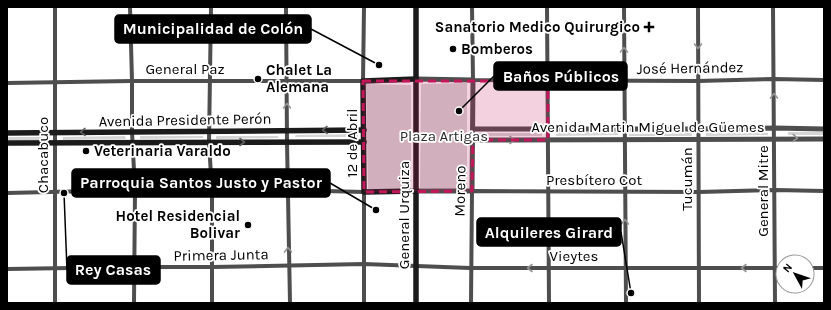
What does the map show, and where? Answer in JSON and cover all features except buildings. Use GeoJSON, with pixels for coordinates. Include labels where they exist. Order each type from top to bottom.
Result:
{"type":"FeatureCollection","features":[{"type":"Feature","properties":{"kind":"main road","name":"General Urquiza"},"geometry":{"type":"LineString","coordinates":[[416,7],[416,303]]}},
{"type":"Feature","properties":{"kind":"main road","name":"José Hernández"},"geometry":{"type":"LineString","coordinates":[[363,81],[416,80]]}},
{"type":"Feature","properties":{"kind":"main road","name":"12 de Abril"},"geometry":{"type":"LineString","coordinates":[[363,81],[364,192]]}},
{"type":"Feature","properties":{"kind":"main road","name":"Avenida Presidente Perón"},"geometry":{"type":"LineString","coordinates":[[7,133],[364,130]]}},
{"type":"Feature","properties":{"kind":"main road","name":"Avenida Presidente Perón"},"geometry":{"type":"LineString","coordinates":[[7,143],[364,142]]}},
{"type":"Feature","properties":{"kind":"main road","name":"Presbítero Cot"},"geometry":{"type":"LineString","coordinates":[[364,192],[416,191]]}},
{"type":"Feature","properties":{"kind":"street","name":"Chacabuco"},"geometry":{"type":"LineString","coordinates":[[55,7],[55,303]]}},
{"type":"Feature","properties":{"kind":"street"},"geometry":{"type":"LineString","coordinates":[[130,7],[132,142],[135,190],[134,303]]}},
{"type":"Feature","properties":{"kind":"street"},"geometry":{"type":"LineString","coordinates":[[211,7],[209,142],[212,192],[212,303]]}},
{"type":"Feature","properties":{"kind":"street"},"geometry":{"type":"LineString","coordinates":[[286,7],[287,190],[290,303]]}},
{"type":"Feature","properties":{"kind":"street","name":"12 de Abril"},"geometry":{"type":"LineString","coordinates":[[363,81],[364,7]]}},
{"type":"Feature","properties":{"kind":"street","name":"Moreno"},"geometry":{"type":"LineString","coordinates":[[470,303],[473,129],[472,7]]}},
{"type":"Feature","properties":{"kind":"street"},"geometry":{"type":"LineString","coordinates":[[547,7],[549,303]]}},
{"type":"Feature","properties":{"kind":"street"},"geometry":{"type":"LineString","coordinates":[[624,7],[626,303]]}},
{"type":"Feature","properties":{"kind":"street","name":"Tucumán"},"geometry":{"type":"LineString","coordinates":[[698,7],[700,303]]}},
{"type":"Feature","properties":{"kind":"street","name":"General Mitre"},"geometry":{"type":"LineString","coordinates":[[774,7],[775,254]]}},
{"type":"Feature","properties":{"kind":"street","name":"José Hernández"},"geometry":{"type":"LineString","coordinates":[[416,80],[824,80]]}},
{"type":"Feature","properties":{"kind":"street","name":"General Paz"},"geometry":{"type":"LineString","coordinates":[[7,83],[132,81],[363,81]]}},
{"type":"Feature","properties":{"kind":"street","name":"Avenida Martin Miguel de Güemes"},"geometry":{"type":"LineString","coordinates":[[473,129],[824,129]]}},
{"type":"Feature","properties":{"kind":"street","name":"Avenida Martin Miguel de Güemes"},"geometry":{"type":"LineString","coordinates":[[472,140],[824,139]]}},
{"type":"Feature","properties":{"kind":"street"},"geometry":{"type":"LineString","coordinates":[[7,193],[135,190],[212,192],[287,190],[364,192]]}},
{"type":"Feature","properties":{"kind":"street","name":"Presbítero Cot"},"geometry":{"type":"LineString","coordinates":[[416,191],[824,191]]}},
{"type":"Feature","properties":{"kind":"street","name":"12 de Abril"},"geometry":{"type":"LineString","coordinates":[[364,192],[364,303]]}},
{"type":"Feature","properties":{"kind":"street","name":"Vieytes"},"geometry":{"type":"LineString","coordinates":[[364,264],[470,268],[775,268]]}},
{"type":"Feature","properties":{"kind":"street","name":"Primera Junta"},"geometry":{"type":"LineString","coordinates":[[7,269],[134,267],[212,268],[364,264]]}},
{"type":"Feature","properties":{"kind":"highlighted area"},"geometry":{"type":"Polygon","coordinates":[[[363,81],[548,81],[548,140],[473,140],[472,191],[364,192],[363,81]]]}},
{"type":"Feature","properties":{"kind":"green space","name":"Plaza Artigas"},"geometry":{"type":"Polygon","coordinates":[[[467,83],[467,189],[420,188],[421,84],[467,83]]]}},
{"type":"Feature","properties":{"kind":"green space"},"geometry":{"type":"Polygon","coordinates":[[[366,84],[411,85],[411,190],[368,189],[366,84]]]}},
{"type":"Feature","properties":{"kind":"green space"},"geometry":{"type":"Polygon","coordinates":[[[618,132],[618,135],[556,136],[556,133],[618,132]]]}},
{"type":"Feature","properties":{"kind":"green space"},"geometry":{"type":"Polygon","coordinates":[[[788,132],[824,132],[824,135],[788,135],[788,132]]]}},
{"type":"Feature","properties":{"kind":"green space"},"geometry":{"type":"Polygon","coordinates":[[[479,133],[542,133],[542,136],[479,136],[479,133]]]}},
{"type":"Feature","properties":{"kind":"green space"},"geometry":{"type":"Polygon","coordinates":[[[692,133],[692,136],[629,136],[629,134],[692,133]]]}},
{"type":"Feature","properties":{"kind":"green space"},"geometry":{"type":"Polygon","coordinates":[[[706,133],[768,133],[768,135],[706,136],[706,133]]]}},
{"type":"Feature","properties":{"kind":"green space"},"geometry":{"type":"Polygon","coordinates":[[[358,134],[358,137],[295,137],[296,135],[358,134]]]}},
{"type":"Feature","properties":{"kind":"green space"},"geometry":{"type":"Polygon","coordinates":[[[125,136],[126,139],[63,140],[63,137],[125,136]]]}},
{"type":"Feature","properties":{"kind":"green space"},"geometry":{"type":"Polygon","coordinates":[[[140,136],[203,136],[203,138],[140,139],[140,136]]]}},
{"type":"Feature","properties":{"kind":"green space"},"geometry":{"type":"Polygon","coordinates":[[[216,136],[278,136],[278,138],[216,139],[216,136]]]}},
{"type":"Feature","properties":{"kind":"green space"},"geometry":{"type":"Polygon","coordinates":[[[7,137],[48,137],[48,140],[7,140],[7,137]]]}},
{"type":"Feature","properties":{"kind":"place","name":"Sanatorio Medico Quirurgico"},"geometry":{"type":"Point","coordinates":[649,27]}},
{"type":"Feature","properties":{"kind":"place","name":"Bomberos"},"geometry":{"type":"Point","coordinates":[453,49]}},
{"type":"Feature","properties":{"kind":"place","name":"Municipalidad de Colón"},"geometry":{"type":"Point","coordinates":[379,65]}},
{"type":"Feature","properties":{"kind":"place","name":"Chalet La Alemana"},"geometry":{"type":"Point","coordinates":[258,79]}},
{"type":"Feature","properties":{"kind":"place","name":"Baños Públicos"},"geometry":{"type":"Point","coordinates":[459,111]}},
{"type":"Feature","properties":{"kind":"place","name":"Veterinaria Varaldo"},"geometry":{"type":"Point","coordinates":[86,151]}},
{"type":"Feature","properties":{"kind":"place","name":"Rey Casas"},"geometry":{"type":"Point","coordinates":[64,193]}},
{"type":"Feature","properties":{"kind":"place","name":"Parroquia Santos Justo y Pastor"},"geometry":{"type":"Point","coordinates":[376,210]}},
{"type":"Feature","properties":{"kind":"place","name":"Hotel Residencial Bolivar"},"geometry":{"type":"Point","coordinates":[248,225]}},
{"type":"Feature","properties":{"kind":"place","name":"Alquileres Girard"},"geometry":{"type":"Point","coordinates":[631,293]}}]}
